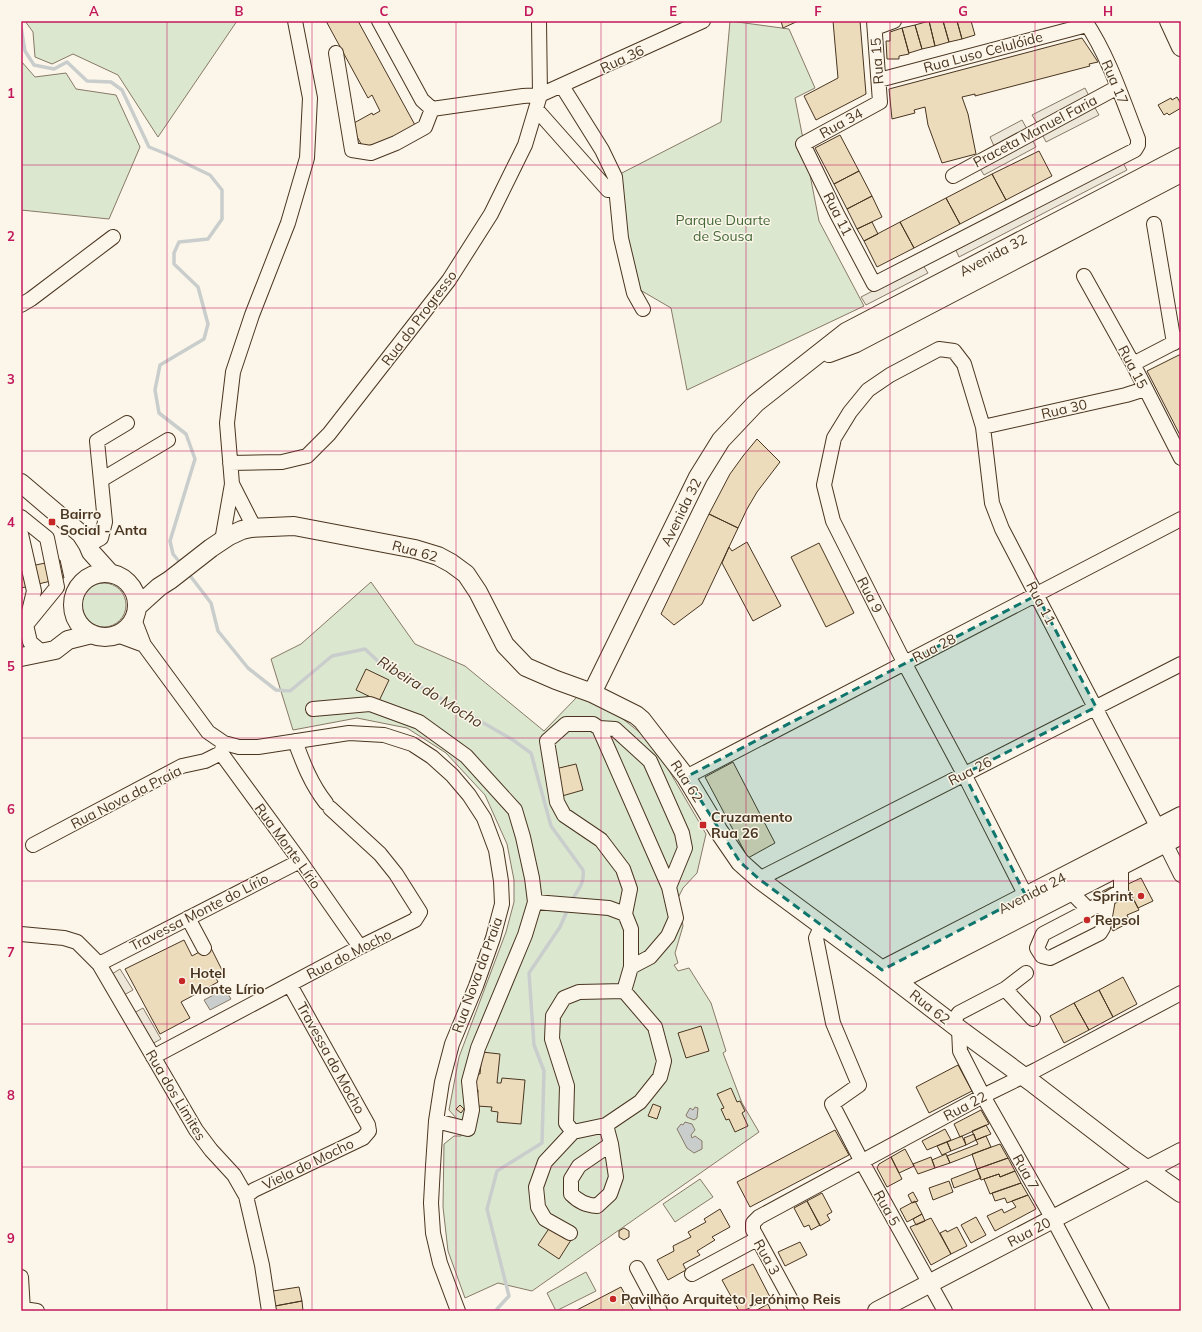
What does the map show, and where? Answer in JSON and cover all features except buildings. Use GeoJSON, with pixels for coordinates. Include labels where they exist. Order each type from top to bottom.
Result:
{"type":"FeatureCollection","features":[{"type":"Feature","properties":{"kind":"main road"},"geometry":{"type":"LineString","coordinates":[[1169,21],[1181,47]]}},
{"type":"Feature","properties":{"kind":"main road","name":"Avenida 32"},"geometry":{"type":"LineString","coordinates":[[592,693],[698,477],[721,440],[756,403],[846,332],[1181,157]]}},
{"type":"Feature","properties":{"kind":"main road","name":"Avenida 32"},"geometry":{"type":"LineString","coordinates":[[810,361],[856,343],[1181,173]]}},
{"type":"Feature","properties":{"kind":"main road"},"geometry":{"type":"LineString","coordinates":[[23,489],[81,534],[89,548],[109,572]]}},
{"type":"Feature","properties":{"kind":"main road","name":"Rua 62"},"geometry":{"type":"LineString","coordinates":[[136,613],[159,587],[214,546],[242,530],[254,528],[294,526],[414,549],[438,556],[451,563],[466,574],[478,592],[505,645],[526,667],[592,693],[636,715],[642,720],[686,777],[718,830],[740,862],[760,879],[897,981],[955,1027],[1147,1170],[1181,1193]]}},
{"type":"Feature","properties":{"kind":"main road"},"geometry":{"type":"LineString","coordinates":[[86,578],[89,548]]}},
{"type":"Feature","properties":{"kind":"main road"},"geometry":{"type":"LineString","coordinates":[[109,572],[122,577],[132,586],[136,596],[136,613],[125,631],[109,637],[100,637],[83,628],[76,620],[72,602],[79,585],[86,578],[93,574],[109,572]]}},
{"type":"Feature","properties":{"kind":"main road"},"geometry":{"type":"LineString","coordinates":[[132,586],[159,587]]}},
{"type":"Feature","properties":{"kind":"main road"},"geometry":{"type":"LineString","coordinates":[[68,640],[76,620]]}},
{"type":"Feature","properties":{"kind":"main road"},"geometry":{"type":"LineString","coordinates":[[21,657],[55,650],[68,640],[92,634]]}},
{"type":"Feature","properties":{"kind":"main road","name":"Avenida 24"},"geometry":{"type":"LineString","coordinates":[[897,981],[1121,866],[1161,836],[1181,816]]}},
{"type":"Feature","properties":{"kind":"main road","name":"Avenida 24"},"geometry":{"type":"LineString","coordinates":[[882,970],[1026,896],[1161,836],[1181,835]]}},
{"type":"Feature","properties":{"kind":"main road","name":"Rua 20"},"geometry":{"type":"LineString","coordinates":[[877,1311],[1181,1152]]}},
{"type":"Feature","properties":{"kind":"street"},"geometry":{"type":"LineString","coordinates":[[254,528],[232,484],[227,423],[233,372],[252,315],[288,224],[307,158],[310,98],[295,21]]}},
{"type":"Feature","properties":{"kind":"street"},"geometry":{"type":"LineString","coordinates":[[379,21],[422,100],[432,109]]}},
{"type":"Feature","properties":{"kind":"street","name":"Rua do Progresso"},"geometry":{"type":"LineString","coordinates":[[230,463],[282,462],[307,456],[330,434],[449,280],[491,214],[525,145],[540,96],[539,21]]}},
{"type":"Feature","properties":{"kind":"street","name":"Rua 36"},"geometry":{"type":"LineString","coordinates":[[540,96],[703,21]]}},
{"type":"Feature","properties":{"kind":"street"},"geometry":{"type":"LineString","coordinates":[[875,25],[894,21]]}},
{"type":"Feature","properties":{"kind":"street","name":"Rua Luso Celulóide"},"geometry":{"type":"LineString","coordinates":[[879,80],[1086,23]]}},
{"type":"Feature","properties":{"kind":"street","name":"Rua 17"},"geometry":{"type":"LineString","coordinates":[[1086,23],[1108,62],[1138,138],[1138,145]]}},
{"type":"Feature","properties":{"kind":"street","name":"Rua 15"},"geometry":{"type":"LineString","coordinates":[[875,25],[880,102]]}},
{"type":"Feature","properties":{"kind":"street"},"geometry":{"type":"LineString","coordinates":[[336,53],[352,150],[372,153],[396,143],[425,127],[432,109]]}},
{"type":"Feature","properties":{"kind":"street"},"geometry":{"type":"LineString","coordinates":[[562,86],[602,150],[615,178],[621,238],[634,293],[643,309]]}},
{"type":"Feature","properties":{"kind":"street","name":"Praceta Manuel Faria"},"geometry":{"type":"LineString","coordinates":[[953,176],[1118,87]]}},
{"type":"Feature","properties":{"kind":"street"},"geometry":{"type":"LineString","coordinates":[[432,109],[523,96],[540,96]]}},
{"type":"Feature","properties":{"kind":"street","name":"Rua 34"},"geometry":{"type":"LineString","coordinates":[[802,144],[880,102]]}},
{"type":"Feature","properties":{"kind":"street"},"geometry":{"type":"LineString","coordinates":[[536,109],[608,190]]}},
{"type":"Feature","properties":{"kind":"street","name":"Rua 11"},"geometry":{"type":"LineString","coordinates":[[802,144],[874,284]]}},
{"type":"Feature","properties":{"kind":"street","name":"Avenida 32"},"geometry":{"type":"LineString","coordinates":[[874,284],[1135,150],[1138,145]]}},
{"type":"Feature","properties":{"kind":"street"},"geometry":{"type":"LineString","coordinates":[[1133,364],[1178,341],[1154,224]]}},
{"type":"Feature","properties":{"kind":"street"},"geometry":{"type":"LineString","coordinates":[[21,305],[31,299],[113,236]]}},
{"type":"Feature","properties":{"kind":"street","name":"Rua 15"},"geometry":{"type":"LineString","coordinates":[[1084,276],[1133,364],[1181,458]]}},
{"type":"Feature","properties":{"kind":"street","name":"Rua 9"},"geometry":{"type":"LineString","coordinates":[[964,364],[954,351],[939,350],[890,375],[868,390],[850,412],[834,438],[824,485],[833,521],[905,664],[964,774],[1026,896]]}},
{"type":"Feature","properties":{"kind":"street","name":"Rua 11"},"geometry":{"type":"LineString","coordinates":[[964,364],[983,427],[992,503],[1002,528],[1096,707],[1181,875]]}},
{"type":"Feature","properties":{"kind":"street","name":"Rua 30"},"geometry":{"type":"LineString","coordinates":[[983,427],[1126,395],[1145,389]]}},
{"type":"Feature","properties":{"kind":"street"},"geometry":{"type":"LineString","coordinates":[[89,548],[101,538],[105,522],[97,442],[127,423]]}},
{"type":"Feature","properties":{"kind":"street"},"geometry":{"type":"LineString","coordinates":[[101,480],[168,440]]}},
{"type":"Feature","properties":{"kind":"street"},"geometry":{"type":"LineString","coordinates":[[214,546],[232,484]]}},
{"type":"Feature","properties":{"kind":"street","name":"Rua 28"},"geometry":{"type":"LineString","coordinates":[[686,777],[1181,519]]}},
{"type":"Feature","properties":{"kind":"street"},"geometry":{"type":"LineString","coordinates":[[22,522],[47,538],[57,587],[23,623]]}},
{"type":"Feature","properties":{"kind":"street"},"geometry":{"type":"LineString","coordinates":[[21,534],[34,591],[23,623]]}},
{"type":"Feature","properties":{"kind":"street"},"geometry":{"type":"LineString","coordinates":[[21,604],[23,623],[30,642],[43,653]]}},
{"type":"Feature","properties":{"kind":"street","name":"Rua Nova da Praia"},"geometry":{"type":"LineString","coordinates":[[136,613],[144,645],[208,732],[222,748]]}},
{"type":"Feature","properties":{"kind":"street"},"geometry":{"type":"LineString","coordinates":[[117,635],[144,645]]}},
{"type":"Feature","properties":{"kind":"street","name":"Rua 26"},"geometry":{"type":"LineString","coordinates":[[760,879],[1181,664]]}},
{"type":"Feature","properties":{"kind":"street"},"geometry":{"type":"LineString","coordinates":[[313,709],[370,704],[419,722],[466,756],[515,810],[525,844],[535,902],[526,935],[478,1048],[469,1081],[472,1110],[468,1129],[436,1121]]}},
{"type":"Feature","properties":{"kind":"street"},"geometry":{"type":"LineString","coordinates":[[624,991],[631,967],[631,929],[625,914],[630,889],[623,869],[601,840],[564,815],[556,802],[547,741],[566,724],[593,724],[598,728],[669,887],[676,918],[668,936],[650,957],[631,967]]}},
{"type":"Feature","properties":{"kind":"street"},"geometry":{"type":"LineString","coordinates":[[598,728],[615,729],[650,761],[682,833],[685,848],[669,887]]}},
{"type":"Feature","properties":{"kind":"street","name":"Rua Nova da Praia"},"geometry":{"type":"LineString","coordinates":[[33,845],[182,766],[204,761],[222,748],[258,748],[349,733],[384,735],[412,744],[432,757],[452,775],[469,795],[484,818],[496,850],[501,882],[502,904],[493,938],[476,986],[452,1044],[442,1082],[436,1121],[431,1203],[434,1233],[440,1263],[458,1311]]}},
{"type":"Feature","properties":{"kind":"street","name":"Rua do Mocho"},"geometry":{"type":"LineString","coordinates":[[153,1057],[360,947],[415,920],[420,912],[396,874],[380,854],[319,795],[304,767],[295,741]]}},
{"type":"Feature","properties":{"kind":"street","name":"Rua Monte Lírio"},"geometry":{"type":"LineString","coordinates":[[222,748],[360,947]]}},
{"type":"Feature","properties":{"kind":"street","name":"Travessa Monte do Lírio"},"geometry":{"type":"LineString","coordinates":[[99,964],[300,861]]}},
{"type":"Feature","properties":{"kind":"street"},"geometry":{"type":"LineString","coordinates":[[1108,899],[1103,928],[1100,933],[1050,958],[1042,956],[1037,948],[1043,934],[1121,891],[1121,866]]}},
{"type":"Feature","properties":{"kind":"street"},"geometry":{"type":"LineString","coordinates":[[1071,892],[1089,910]]}},
{"type":"Feature","properties":{"kind":"street"},"geometry":{"type":"LineString","coordinates":[[535,902],[609,908],[625,914]]}},
{"type":"Feature","properties":{"kind":"street"},"geometry":{"type":"LineString","coordinates":[[188,918],[204,948]]}},
{"type":"Feature","properties":{"kind":"street","name":"Rua 5"},"geometry":{"type":"LineString","coordinates":[[822,925],[816,938],[833,1023],[859,1084],[832,1104],[862,1162],[945,1311]]}},
{"type":"Feature","properties":{"kind":"street","name":"Rua dos Limites"},"geometry":{"type":"LineString","coordinates":[[21,934],[64,938],[78,942],[99,964],[196,1130],[211,1150],[234,1175],[246,1196],[262,1265],[270,1311]]}},
{"type":"Feature","properties":{"kind":"street"},"geometry":{"type":"LineString","coordinates":[[955,1027],[959,1014],[1005,989],[1026,973]]}},
{"type":"Feature","properties":{"kind":"street","name":"Travessa do Mocho"},"geometry":{"type":"LineString","coordinates":[[290,984],[368,1125],[369,1131]]}},
{"type":"Feature","properties":{"kind":"street"},"geometry":{"type":"LineString","coordinates":[[1005,989],[1033,1019]]}},
{"type":"Feature","properties":{"kind":"street"},"geometry":{"type":"LineString","coordinates":[[570,1233],[545,1219],[538,1207],[536,1187],[545,1162],[573,1132],[606,1125],[640,1102],[660,1077],[664,1060],[655,1028],[624,991]]}},
{"type":"Feature","properties":{"kind":"street"},"geometry":{"type":"LineString","coordinates":[[573,1132],[566,1123],[567,1086],[552,1039],[553,1016],[564,998],[579,992],[624,991]]}},
{"type":"Feature","properties":{"kind":"street","name":"Rua 22"},"geometry":{"type":"LineString","coordinates":[[753,1223],[759,1217],[983,1096],[1181,994]]}},
{"type":"Feature","properties":{"kind":"street","name":"Rua 7"},"geometry":{"type":"LineString","coordinates":[[955,1027],[960,1051],[983,1096],[1053,1219],[1102,1311]]}},
{"type":"Feature","properties":{"kind":"street"},"geometry":{"type":"LineString","coordinates":[[606,1125],[611,1144]]}},
{"type":"Feature","properties":{"kind":"street","name":"Viela do Mocho"},"geometry":{"type":"LineString","coordinates":[[246,1196],[254,1190],[362,1138],[369,1131]]}},
{"type":"Feature","properties":{"kind":"street","name":"Rua 3"},"geometry":{"type":"LineString","coordinates":[[753,1223],[753,1230],[797,1311]]}},
{"type":"Feature","properties":{"kind":"street"},"geometry":{"type":"LineString","coordinates":[[692,1274],[757,1238]]}},
{"type":"Feature","properties":{"kind":"street"},"geometry":{"type":"LineString","coordinates":[[637,1268],[660,1311]]}},
{"type":"Feature","properties":{"kind":"street"},"geometry":{"type":"LineString","coordinates":[[21,1277],[28,1310]]}},
{"type":"Feature","properties":{"kind":"highlighted area"},"geometry":{"type":"Polygon","coordinates":[[[1037,595],[1096,707],[964,774],[1026,896],[882,970],[759,879],[740,862],[686,777],[1037,595]]]}},
{"type":"Feature","properties":{"kind":"green space"},"geometry":{"type":"Polygon","coordinates":[[[25,21],[237,21],[158,137],[118,75],[73,54],[52,64],[35,57],[33,32],[25,21]]]}},
{"type":"Feature","properties":{"kind":"green space","name":"Parque Duarte de Sousa"},"geometry":{"type":"Polygon","coordinates":[[[730,21],[789,29],[815,88],[795,98],[819,221],[864,306],[687,390],[671,308],[635,287],[618,175],[721,122],[730,21]]]}},
{"type":"Feature","properties":{"kind":"green space"},"geometry":{"type":"Polygon","coordinates":[[[21,61],[35,77],[66,73],[76,89],[116,95],[140,147],[109,219],[21,210],[21,61]]]}},
{"type":"Feature","properties":{"kind":"green space"},"geometry":{"type":"Polygon","coordinates":[[[371,582],[415,644],[465,666],[544,731],[577,697],[613,711],[653,743],[706,834],[697,873],[683,888],[678,898],[683,926],[675,953],[678,963],[674,965],[678,971],[689,968],[711,1003],[726,1051],[723,1053],[742,1103],[759,1132],[532,1291],[498,1283],[465,1298],[448,1251],[443,1207],[444,1144],[454,1136],[461,1136],[461,1120],[457,1119],[449,1110],[459,1057],[506,932],[514,902],[514,880],[507,844],[485,795],[446,753],[407,728],[357,718],[293,730],[271,659],[301,644],[371,582]]]}},
{"type":"Feature","properties":{"kind":"green space"},"geometry":{"type":"Polygon","coordinates":[[[100,583],[108,583],[120,589],[126,601],[126,609],[120,621],[108,627],[100,627],[88,621],[82,609],[82,601],[88,589],[100,583]]]}},
{"type":"Feature","properties":{"kind":"green space"},"geometry":{"type":"Polygon","coordinates":[[[700,1179],[713,1197],[675,1222],[663,1204],[700,1179]]]}},
{"type":"Feature","properties":{"kind":"green space"},"geometry":{"type":"Polygon","coordinates":[[[586,1272],[596,1291],[556,1311],[547,1293],[586,1272]]]}},
{"type":"Feature","properties":{"kind":"shaded area"},"geometry":{"type":"Polygon","coordinates":[[[1085,88],[1089,96],[1037,123],[1032,115],[1085,88]]]}},
{"type":"Feature","properties":{"kind":"shaded area"},"geometry":{"type":"Polygon","coordinates":[[[1094,106],[1099,115],[1046,142],[1042,134],[1094,106]]]}},
{"type":"Feature","properties":{"kind":"shaded area"},"geometry":{"type":"Polygon","coordinates":[[[1022,120],[1027,129],[994,146],[990,137],[1022,120]]]}},
{"type":"Feature","properties":{"kind":"shaded area"},"geometry":{"type":"Polygon","coordinates":[[[1032,139],[1036,147],[984,175],[979,167],[1032,139]]]}},
{"type":"Feature","properties":{"kind":"shaded area"},"geometry":{"type":"Polygon","coordinates":[[[1122,161],[1127,170],[959,257],[955,248],[1122,161]]]}},
{"type":"Feature","properties":{"kind":"shaded area"},"geometry":{"type":"Polygon","coordinates":[[[923,265],[928,273],[866,305],[861,297],[923,265]]]}},
{"type":"Feature","properties":{"kind":"shaded area"},"geometry":{"type":"Polygon","coordinates":[[[120,969],[133,990],[124,995],[112,974],[120,969]]]}},
{"type":"Feature","properties":{"kind":"shaded area"},"geometry":{"type":"Polygon","coordinates":[[[225,989],[231,999],[210,1010],[204,1000],[225,989]]]}},
{"type":"Feature","properties":{"kind":"shaded area"},"geometry":{"type":"Polygon","coordinates":[[[143,1008],[161,1039],[152,1044],[134,1013],[143,1008]]]}},
{"type":"Feature","properties":{"kind":"shaded area"},"geometry":{"type":"Polygon","coordinates":[[[695,1107],[698,1108],[697,1118],[694,1120],[686,1115],[690,1108],[693,1110],[695,1107]]]}},
{"type":"Feature","properties":{"kind":"shaded area"},"geometry":{"type":"Polygon","coordinates":[[[685,1122],[692,1124],[695,1130],[691,1135],[692,1138],[695,1136],[702,1141],[702,1149],[694,1153],[687,1148],[677,1129],[685,1122]]]}},
{"type":"Feature","properties":{"kind":"waterway","name":"Ribeira do Mocho"},"geometry":{"type":"LineString","coordinates":[[21,27],[25,51],[34,65],[54,69],[67,62],[87,81],[111,82],[122,90],[149,147],[210,175],[222,190],[222,219],[208,239],[179,242],[174,253],[174,264],[198,287],[208,324],[204,339],[160,365],[155,390],[159,413],[186,434],[195,459],[170,541],[173,554],[182,565]]}},
{"type":"Feature","properties":{"kind":"waterway","name":"Ribeira do Mocho"},"geometry":{"type":"LineString","coordinates":[[188,573],[211,603],[218,631],[248,668],[276,690],[290,691],[332,656],[365,649],[381,664],[513,740],[531,753],[551,826],[583,870],[582,883],[571,901]]}},
{"type":"Feature","properties":{"kind":"waterway","name":"Ribeira do Mocho"},"geometry":{"type":"LineString","coordinates":[[497,1311],[497,1309],[509,1296],[487,1209],[497,1171],[542,1143],[544,1071],[534,1045],[529,973],[560,927],[567,911]]}},
{"type":"Feature","properties":{"kind":"place","name":"Bairro Social - Anta"},"geometry":{"type":"Point","coordinates":[52,522]}},
{"type":"Feature","properties":{"kind":"place","name":"Cruzamento Rua 26"},"geometry":{"type":"Point","coordinates":[703,825]}},
{"type":"Feature","properties":{"kind":"place","name":"Sprint"},"geometry":{"type":"Point","coordinates":[1141,896]}},
{"type":"Feature","properties":{"kind":"place","name":"Repsol"},"geometry":{"type":"Point","coordinates":[1087,920]}},
{"type":"Feature","properties":{"kind":"place","name":"Hotel Monte Lírio"},"geometry":{"type":"Point","coordinates":[182,981]}},
{"type":"Feature","properties":{"kind":"place","name":"Pavilhão Arquiteto Jerónimo Reis"},"geometry":{"type":"Point","coordinates":[613,1299]}}]}
